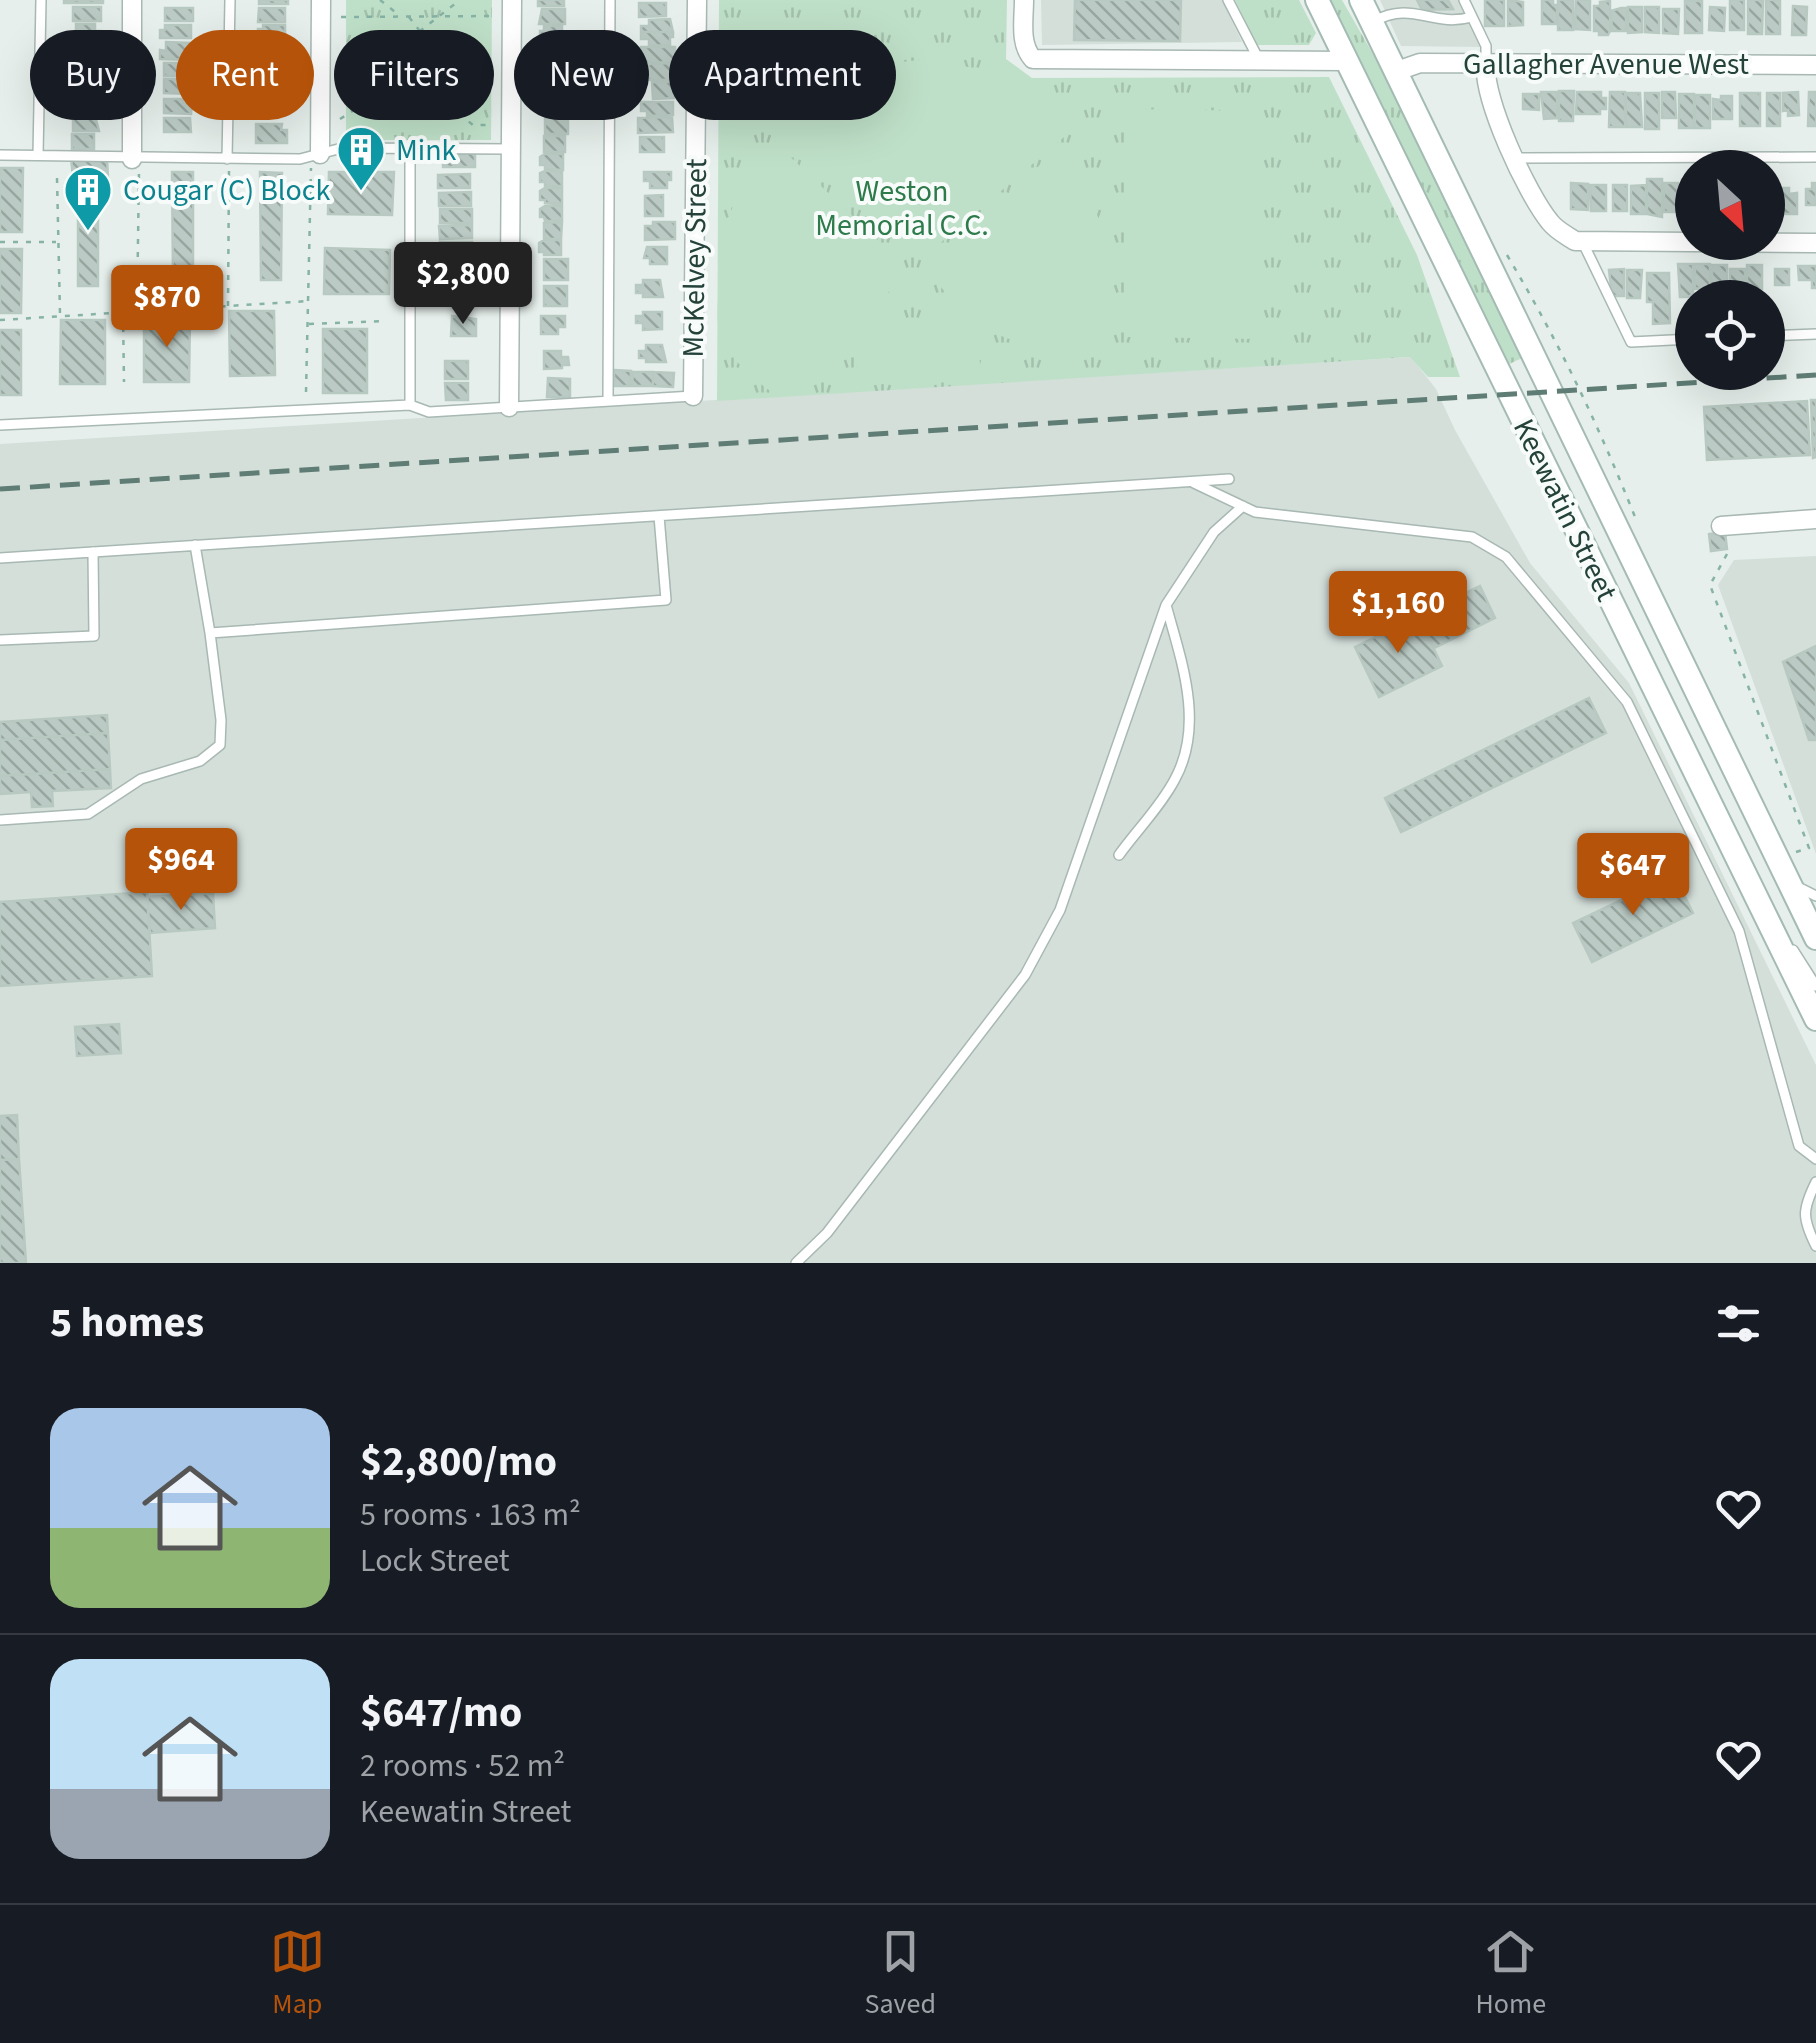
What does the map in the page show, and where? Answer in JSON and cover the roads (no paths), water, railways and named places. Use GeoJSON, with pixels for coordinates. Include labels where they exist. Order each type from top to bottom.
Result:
{"type":"FeatureCollection","features":[{"type":"Feature","properties":{"kind":"main road","name":"Keewatin Street"},"geometry":{"type":"LineString","coordinates":[[1317,0],[1816,1020]]}},
{"type":"Feature","properties":{"kind":"main road","name":"Keewatin Street"},"geometry":{"type":"LineString","coordinates":[[1361,0],[1816,938]]}},
{"type":"Feature","properties":{"kind":"street"},"geometry":{"type":"LineString","coordinates":[[132,0],[136,158]]}},
{"type":"Feature","properties":{"kind":"street"},"geometry":{"type":"LineString","coordinates":[[316,155],[321,0]]}},
{"type":"Feature","properties":{"kind":"street"},"geometry":{"type":"LineString","coordinates":[[510,407],[512,0]]}},
{"type":"Feature","properties":{"kind":"street","name":"McKelvey Street"},"geometry":{"type":"LineString","coordinates":[[694,396],[697,0]]}},
{"type":"Feature","properties":{"kind":"street"},"geometry":{"type":"LineString","coordinates":[[1024,0],[1026,52],[1033,59],[1344,61]]}},
{"type":"Feature","properties":{"kind":"street","name":"Gallagher Avenue West"},"geometry":{"type":"LineString","coordinates":[[1396,71],[1420,63],[1816,65]]}},
{"type":"Feature","properties":{"kind":"street"},"geometry":{"type":"LineString","coordinates":[[1486,64],[1484,77],[1492,108],[1547,219],[1563,233],[1583,243],[1816,243]]}},
{"type":"Feature","properties":{"kind":"street"},"geometry":{"type":"LineString","coordinates":[[1721,526],[1816,520]]}},
{"type":"Feature","properties":{"kind":"lane"},"geometry":{"type":"LineString","coordinates":[[38,155],[41,0]]}},
{"type":"Feature","properties":{"kind":"lane"},"geometry":{"type":"LineString","coordinates":[[228,159],[230,0]]}},
{"type":"Feature","properties":{"kind":"lane"},"geometry":{"type":"LineString","coordinates":[[608,399],[610,0]]}},
{"type":"Feature","properties":{"kind":"lane"},"geometry":{"type":"LineString","coordinates":[[1228,0],[1258,60]]}},
{"type":"Feature","properties":{"kind":"lane"},"geometry":{"type":"LineString","coordinates":[[1464,0],[1486,46],[1486,64]]}},
{"type":"Feature","properties":{"kind":"lane"},"geometry":{"type":"LineString","coordinates":[[1372,22],[1398,5],[1451,22],[1472,17]]}},
{"type":"Feature","properties":{"kind":"lane"},"geometry":{"type":"LineString","coordinates":[[0,156],[228,159],[316,155],[342,148],[511,149]]}},
{"type":"Feature","properties":{"kind":"lane"},"geometry":{"type":"LineString","coordinates":[[410,148],[410,405]]}},
{"type":"Feature","properties":{"kind":"lane"},"geometry":{"type":"LineString","coordinates":[[1516,158],[1816,157]]}},
{"type":"Feature","properties":{"kind":"lane"},"geometry":{"type":"LineString","coordinates":[[1583,243],[1631,342],[1675,341]]}},
{"type":"Feature","properties":{"kind":"lane"},"geometry":{"type":"LineString","coordinates":[[1785,335],[1816,334]]}},
{"type":"Feature","properties":{"kind":"lane"},"geometry":{"type":"LineString","coordinates":[[0,425],[410,405],[429,412],[694,396]]}},
{"type":"Feature","properties":{"kind":"lane"},"geometry":{"type":"LineString","coordinates":[[0,558],[1229,479]]}},
{"type":"Feature","properties":{"kind":"lane"},"geometry":{"type":"LineString","coordinates":[[1192,482],[1255,512],[1472,537],[1506,557],[1627,702],[1739,931],[1799,1146],[1816,1159]]}},
{"type":"Feature","properties":{"kind":"lane"},"geometry":{"type":"LineString","coordinates":[[796,1263],[827,1233],[1025,975],[1060,910],[1166,605],[1214,532],[1243,506]]}},
{"type":"Feature","properties":{"kind":"lane"},"geometry":{"type":"LineString","coordinates":[[210,632],[666,600],[659,516]]}},
{"type":"Feature","properties":{"kind":"lane"},"geometry":{"type":"LineString","coordinates":[[0,820],[88,814],[142,779],[200,761],[220,745],[221,720],[210,632],[195,545]]}},
{"type":"Feature","properties":{"kind":"lane"},"geometry":{"type":"LineString","coordinates":[[0,640],[94,636],[93,552]]}},
{"type":"Feature","properties":{"kind":"lane"},"geometry":{"type":"LineString","coordinates":[[1119,854],[1176,778],[1190,732],[1188,688],[1166,605]]}},
{"type":"Feature","properties":{"kind":"lane"},"geometry":{"type":"LineString","coordinates":[[1787,878],[1816,896]]}},
{"type":"Feature","properties":{"kind":"lane"},"geometry":{"type":"LineString","coordinates":[[1770,926],[1797,955],[1816,986]]}},
{"type":"Feature","properties":{"kind":"lane"},"geometry":{"type":"LineString","coordinates":[[1816,1182],[1804,1206],[1806,1227],[1816,1246]]}},
{"type":"Feature","properties":{"kind":"railway"},"geometry":{"type":"LineString","coordinates":[[0,489],[1816,375]]}},
{"type":"Feature","properties":{"kind":"place","name":"Mink"},"geometry":{"type":"Point","coordinates":[361,192]}},
{"type":"Feature","properties":{"kind":"place","name":"Cougar (C) Block"},"geometry":{"type":"Point","coordinates":[88,232]}},
{"type":"Feature","properties":{"kind":"park label","name":"Weston Memorial C.C."},"geometry":{"type":"Point","coordinates":[902,208]}}]}
